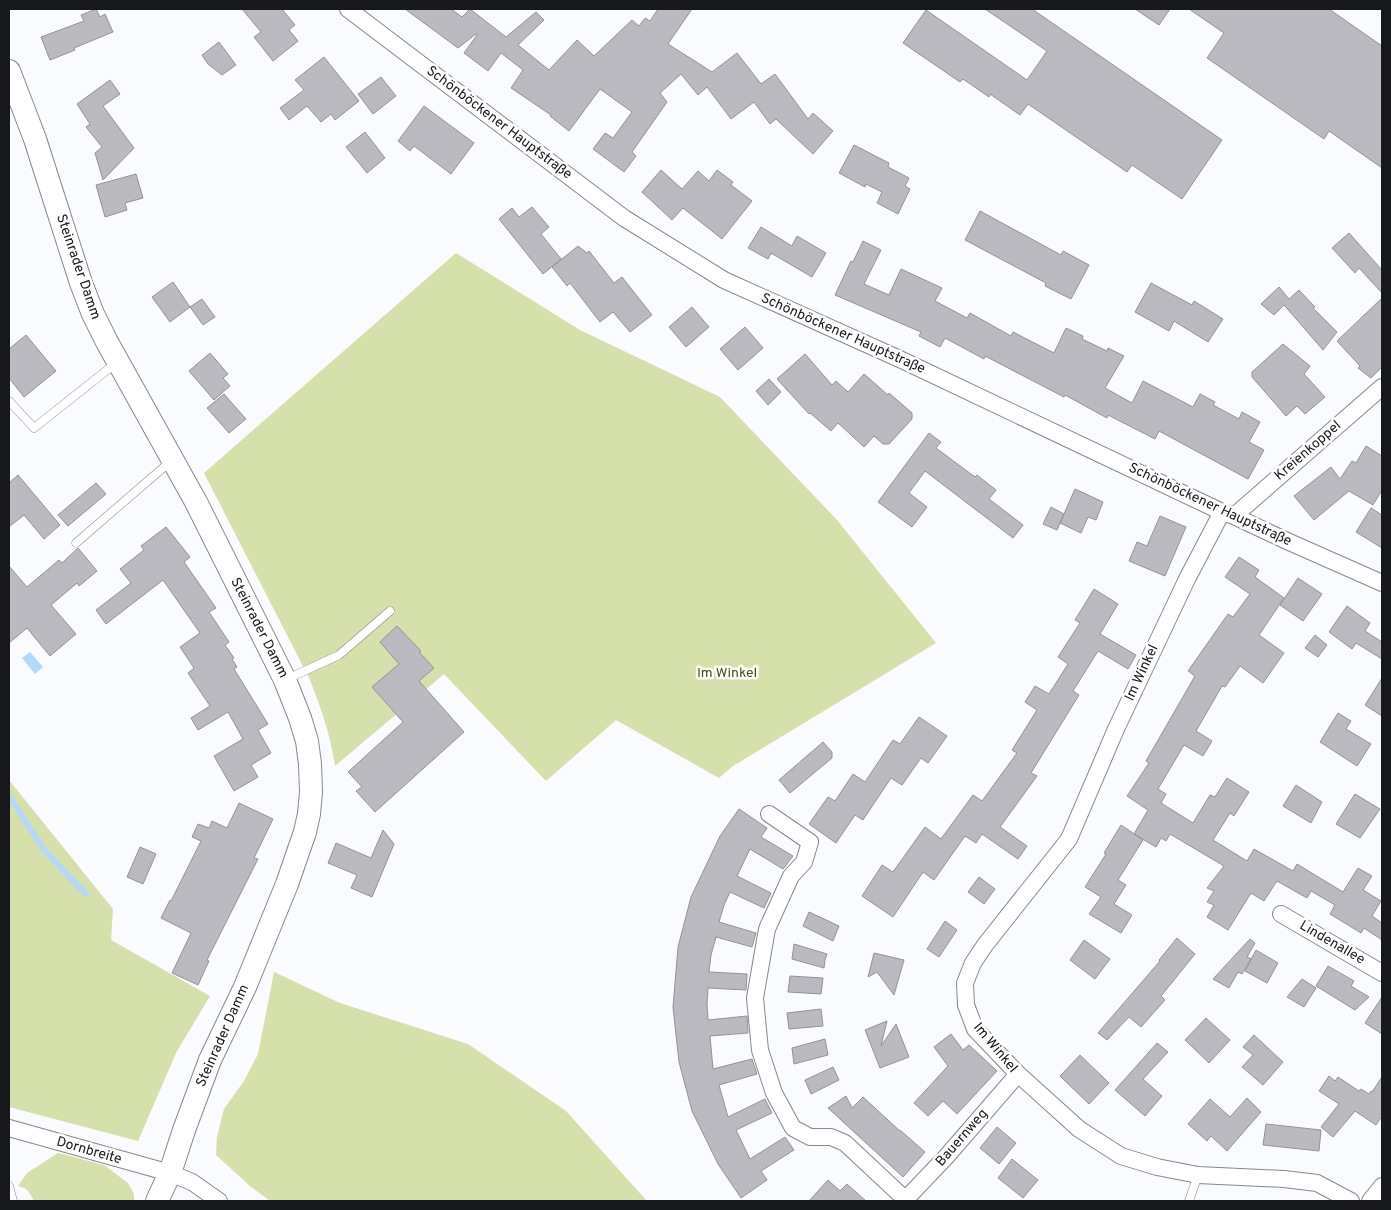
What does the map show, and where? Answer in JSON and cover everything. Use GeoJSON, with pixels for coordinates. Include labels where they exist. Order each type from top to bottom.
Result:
{"type":"FeatureCollection","features":[{"type":"Feature","properties":{"kind":"main road","name":"Steinrader Damm"},"geometry":{"type":"LineString","coordinates":[[9,71],[35,139],[81,283],[93,314],[196,502],[285,680],[307,741],[311,792],[305,832],[278,906],[245,987],[210,1060],[170,1173],[157,1201]]}},
{"type":"Feature","properties":{"kind":"street","name":"Schönböckener Hauptstraße"},"geometry":{"type":"LineString","coordinates":[[348,9],[624,218],[724,280],[904,361],[1228,514],[1382,583]]}},
{"type":"Feature","properties":{"kind":"street","name":"Kreienkoppel"},"geometry":{"type":"LineString","coordinates":[[1228,514],[1382,387]]}},
{"type":"Feature","properties":{"kind":"street","name":"Im Winkel"},"geometry":{"type":"LineString","coordinates":[[1228,514],[1187,579],[1125,711],[1069,839],[985,945],[973,963],[965,983],[966,1005],[975,1029],[1018,1074],[1080,1129],[1121,1156],[1157,1168],[1198,1174],[1317,1183],[1352,1201]]}},
{"type":"Feature","properties":{"kind":"street"},"geometry":{"type":"LineString","coordinates":[[770,814],[810,842],[804,862],[792,876],[767,929],[755,998],[760,1050],[774,1093],[793,1128],[810,1137],[831,1137],[846,1143],[905,1200]]}},
{"type":"Feature","properties":{"kind":"street","name":"Lindenallee"},"geometry":{"type":"LineString","coordinates":[[1281,914],[1382,972]]}},
{"type":"Feature","properties":{"kind":"street","name":"Bauernweg"},"geometry":{"type":"LineString","coordinates":[[905,1200],[946,1158],[1018,1074]]}},
{"type":"Feature","properties":{"kind":"street","name":"Dornbreite"},"geometry":{"type":"LineString","coordinates":[[9,1128],[170,1173],[192,1182],[219,1201]]}},
{"type":"Feature","properties":{"kind":"street"},"geometry":{"type":"LineString","coordinates":[[1370,1201],[1382,1186]]}},
{"type":"Feature","properties":{"kind":"lane"},"geometry":{"type":"LineString","coordinates":[[9,401],[34,428],[118,362]]}},
{"type":"Feature","properties":{"kind":"lane"},"geometry":{"type":"LineString","coordinates":[[76,543],[172,460]]}},
{"type":"Feature","properties":{"kind":"lane"},"geometry":{"type":"LineString","coordinates":[[285,680],[339,655],[390,610]]}},
{"type":"Feature","properties":{"kind":"lane"},"geometry":{"type":"LineString","coordinates":[[1188,1201],[1198,1174]]}},
{"type":"Feature","properties":{"kind":"lane"},"geometry":{"type":"LineString","coordinates":[[9,1186],[13,1201]]}},
{"type":"Feature","properties":{"kind":"green space"},"geometry":{"type":"Polygon","coordinates":[[[456,253],[580,330],[720,397],[837,520],[936,643],[733,766],[719,778],[616,720],[546,781],[444,674],[335,766],[325,721],[309,678],[204,473],[456,253]]]}},
{"type":"Feature","properties":{"kind":"green space"},"geometry":{"type":"Polygon","coordinates":[[[9,780],[113,909],[111,940],[210,996],[176,1053],[138,1141],[9,1107],[9,780]]]}},
{"type":"Feature","properties":{"kind":"green space"},"geometry":{"type":"Polygon","coordinates":[[[274,972],[340,1003],[468,1044],[566,1111],[647,1201],[270,1201],[250,1186],[216,1155],[217,1137],[224,1109],[244,1081],[258,1054],[274,972]]]}},
{"type":"Feature","properties":{"kind":"green space"},"geometry":{"type":"Polygon","coordinates":[[[58,1153],[104,1165],[128,1183],[134,1194],[134,1201],[34,1201],[28,1191],[18,1186],[27,1173],[58,1153]]]}},
{"type":"Feature","properties":{"kind":"water"},"geometry":{"type":"Polygon","coordinates":[[[30,652],[43,667],[35,674],[22,658],[30,652]]]}},
{"type":"Feature","properties":{"kind":"building"},"geometry":{"type":"Polygon","coordinates":[[[96,9],[100,17],[105,14],[113,32],[50,60],[41,37],[84,21],[81,15],[96,9]]]}},
{"type":"Feature","properties":{"kind":"building"},"geometry":{"type":"Polygon","coordinates":[[[242,9],[282,9],[295,25],[289,30],[298,41],[273,61],[254,37],[261,32],[242,9]]]}},
{"type":"Feature","properties":{"kind":"building"},"geometry":{"type":"Polygon","coordinates":[[[405,9],[451,9],[462,17],[470,9],[506,37],[536,12],[544,20],[518,45],[549,70],[577,40],[594,56],[632,20],[639,26],[645,18],[650,21],[658,9],[692,9],[668,44],[712,72],[737,53],[761,84],[775,74],[808,119],[813,113],[833,131],[813,154],[776,119],[770,124],[754,102],[731,119],[707,87],[698,95],[681,74],[660,93],[667,102],[632,152],[636,156],[624,172],[593,149],[605,133],[613,138],[632,112],[600,89],[569,131],[551,115],[511,88],[523,70],[501,53],[488,71],[464,53],[476,34],[458,48],[405,9]]]}},
{"type":"Feature","properties":{"kind":"building"},"geometry":{"type":"Polygon","coordinates":[[[985,9],[1032,9],[1222,140],[1182,199],[1132,165],[1127,172],[1028,104],[1020,115],[990,94],[989,97],[963,79],[960,82],[903,43],[926,10],[1027,80],[1047,51],[985,9]]]}},
{"type":"Feature","properties":{"kind":"building"},"geometry":{"type":"Polygon","coordinates":[[[1135,9],[1170,9],[1159,25],[1135,9]]]}},
{"type":"Feature","properties":{"kind":"building"},"geometry":{"type":"Polygon","coordinates":[[[1189,9],[1329,9],[1382,46],[1382,168],[1329,131],[1324,139],[1207,58],[1224,33],[1189,9]]]}},
{"type":"Feature","properties":{"kind":"building"},"geometry":{"type":"Polygon","coordinates":[[[219,42],[236,65],[222,75],[208,64],[202,55],[219,42]]]}},
{"type":"Feature","properties":{"kind":"building"},"geometry":{"type":"Polygon","coordinates":[[[324,57],[359,101],[335,120],[331,114],[321,122],[307,106],[289,120],[280,108],[304,90],[295,80],[324,57]]]}},
{"type":"Feature","properties":{"kind":"building"},"geometry":{"type":"Polygon","coordinates":[[[381,77],[396,96],[373,114],[358,94],[381,77]]]}},
{"type":"Feature","properties":{"kind":"building"},"geometry":{"type":"Polygon","coordinates":[[[110,80],[120,94],[103,106],[134,148],[103,180],[95,153],[102,147],[86,127],[90,124],[77,104],[110,80]]]}},
{"type":"Feature","properties":{"kind":"building"},"geometry":{"type":"Polygon","coordinates":[[[424,106],[474,143],[451,174],[414,146],[410,151],[398,141],[424,106]]]}},
{"type":"Feature","properties":{"kind":"building"},"geometry":{"type":"Polygon","coordinates":[[[365,132],[385,158],[367,173],[346,147],[365,132]]]}},
{"type":"Feature","properties":{"kind":"building"},"geometry":{"type":"Polygon","coordinates":[[[854,145],[889,163],[888,167],[909,178],[905,186],[910,189],[898,214],[877,203],[882,192],[866,184],[865,187],[839,173],[854,145]]]}},
{"type":"Feature","properties":{"kind":"building"},"geometry":{"type":"Polygon","coordinates":[[[661,170],[682,189],[698,171],[709,181],[717,170],[733,182],[731,185],[752,201],[722,239],[683,208],[672,220],[642,192],[661,170]]]}},
{"type":"Feature","properties":{"kind":"building"},"geometry":{"type":"Polygon","coordinates":[[[136,174],[143,198],[125,203],[127,210],[105,217],[96,185],[136,174]]]}},
{"type":"Feature","properties":{"kind":"building"},"geometry":{"type":"Polygon","coordinates":[[[532,207],[549,227],[541,234],[561,259],[543,274],[499,219],[512,208],[519,217],[532,207]]]}},
{"type":"Feature","properties":{"kind":"building"},"geometry":{"type":"Polygon","coordinates":[[[980,211],[1061,255],[1063,251],[1089,265],[1071,299],[1045,286],[1046,283],[965,240],[980,211]]]}},
{"type":"Feature","properties":{"kind":"building"},"geometry":{"type":"Polygon","coordinates":[[[761,227],[792,246],[797,236],[826,253],[812,277],[771,253],[768,259],[748,248],[761,227]]]}},
{"type":"Feature","properties":{"kind":"building"},"geometry":{"type":"Polygon","coordinates":[[[1349,233],[1382,270],[1382,293],[1359,268],[1355,273],[1332,248],[1349,233]]]}},
{"type":"Feature","properties":{"kind":"building"},"geometry":{"type":"Polygon","coordinates":[[[863,241],[881,250],[864,284],[889,295],[901,269],[942,288],[935,301],[967,318],[970,313],[1011,336],[1013,332],[1054,353],[1066,328],[1083,336],[1082,339],[1107,351],[1108,348],[1124,356],[1105,388],[1132,403],[1143,381],[1193,407],[1200,394],[1215,402],[1213,405],[1239,419],[1242,412],[1260,422],[1249,442],[1264,450],[1248,479],[1159,431],[1155,439],[1108,415],[1107,418],[985,356],[984,359],[945,338],[940,347],[919,336],[921,332],[835,295],[863,241]]]}},
{"type":"Feature","properties":{"kind":"building"},"geometry":{"type":"Polygon","coordinates":[[[578,246],[587,253],[589,251],[614,283],[622,277],[652,315],[630,332],[613,312],[600,322],[570,283],[567,286],[552,267],[578,246]]]}},
{"type":"Feature","properties":{"kind":"building"},"geometry":{"type":"Polygon","coordinates":[[[173,282],[190,307],[170,322],[152,297],[173,282]]]}},
{"type":"Feature","properties":{"kind":"building"},"geometry":{"type":"Polygon","coordinates":[[[1151,283],[1192,305],[1194,301],[1223,319],[1208,342],[1174,321],[1169,331],[1135,312],[1151,283]]]}},
{"type":"Feature","properties":{"kind":"building"},"geometry":{"type":"Polygon","coordinates":[[[1279,287],[1289,299],[1299,290],[1315,307],[1313,308],[1337,332],[1323,350],[1284,305],[1274,315],[1261,304],[1279,287]]]}},
{"type":"Feature","properties":{"kind":"building"},"geometry":{"type":"Polygon","coordinates":[[[1382,298],[1382,367],[1371,378],[1358,368],[1360,366],[1337,341],[1382,298]]]}},
{"type":"Feature","properties":{"kind":"building"},"geometry":{"type":"Polygon","coordinates":[[[202,299],[215,317],[203,325],[190,307],[202,299]]]}},
{"type":"Feature","properties":{"kind":"building"},"geometry":{"type":"Polygon","coordinates":[[[692,307],[709,327],[686,347],[669,327],[692,307]]]}},
{"type":"Feature","properties":{"kind":"building"},"geometry":{"type":"Polygon","coordinates":[[[745,327],[763,348],[738,370],[720,349],[745,327]]]}},
{"type":"Feature","properties":{"kind":"building"},"geometry":{"type":"Polygon","coordinates":[[[26,335],[56,371],[24,397],[9,378],[9,349],[26,335]]]}},
{"type":"Feature","properties":{"kind":"building"},"geometry":{"type":"Polygon","coordinates":[[[1283,344],[1310,366],[1304,374],[1325,397],[1305,414],[1297,406],[1286,416],[1252,377],[1252,372],[1283,344]]]}},
{"type":"Feature","properties":{"kind":"building"},"geometry":{"type":"Polygon","coordinates":[[[210,353],[228,374],[223,378],[230,386],[214,400],[189,371],[210,353]]]}},
{"type":"Feature","properties":{"kind":"building"},"geometry":{"type":"Polygon","coordinates":[[[805,354],[832,385],[836,381],[848,392],[864,374],[912,413],[912,419],[889,444],[883,444],[874,436],[864,447],[838,423],[831,431],[809,414],[777,379],[805,354]]]}},
{"type":"Feature","properties":{"kind":"building"},"geometry":{"type":"Polygon","coordinates":[[[769,379],[781,392],[768,405],[756,391],[769,379]]]}},
{"type":"Feature","properties":{"kind":"building"},"geometry":{"type":"Polygon","coordinates":[[[224,394],[246,419],[229,433],[207,408],[224,394]]]}},
{"type":"Feature","properties":{"kind":"building"},"geometry":{"type":"Polygon","coordinates":[[[929,433],[941,442],[936,448],[996,490],[989,499],[1023,525],[1013,538],[925,471],[909,493],[927,507],[912,527],[878,502],[929,433]]]}},
{"type":"Feature","properties":{"kind":"building"},"geometry":{"type":"Polygon","coordinates":[[[1366,446],[1382,456],[1382,490],[1373,505],[1349,491],[1314,520],[1294,496],[1331,467],[1340,479],[1352,461],[1356,463],[1366,446]]]}},
{"type":"Feature","properties":{"kind":"building"},"geometry":{"type":"Polygon","coordinates":[[[18,475],[60,525],[44,539],[24,515],[9,527],[9,483],[18,475]]]}},
{"type":"Feature","properties":{"kind":"building"},"geometry":{"type":"Polygon","coordinates":[[[96,483],[106,494],[68,526],[58,515],[96,483]]]}},
{"type":"Feature","properties":{"kind":"building"},"geometry":{"type":"Polygon","coordinates":[[[1075,489],[1103,502],[1096,520],[1088,517],[1081,533],[1060,523],[1075,489]]]}},
{"type":"Feature","properties":{"kind":"building"},"geometry":{"type":"Polygon","coordinates":[[[1051,507],[1064,514],[1057,530],[1043,524],[1051,507]]]}},
{"type":"Feature","properties":{"kind":"building"},"geometry":{"type":"Polygon","coordinates":[[[1371,508],[1382,515],[1382,548],[1356,532],[1371,508]]]}},
{"type":"Feature","properties":{"kind":"building"},"geometry":{"type":"Polygon","coordinates":[[[1160,516],[1186,527],[1165,576],[1129,561],[1137,542],[1147,546],[1160,516]]]}},
{"type":"Feature","properties":{"kind":"building"},"geometry":{"type":"Polygon","coordinates":[[[166,527],[190,557],[184,562],[216,608],[209,612],[229,642],[225,645],[234,658],[232,659],[237,667],[234,669],[268,724],[258,730],[271,753],[251,765],[258,777],[234,791],[214,756],[243,739],[228,712],[198,730],[191,718],[210,706],[188,673],[194,668],[180,647],[200,633],[163,580],[106,624],[96,610],[131,583],[120,569],[144,550],[141,546],[166,527]]]}},
{"type":"Feature","properties":{"kind":"building"},"geometry":{"type":"Polygon","coordinates":[[[78,548],[97,571],[79,586],[77,583],[51,605],[76,634],[50,656],[27,628],[9,643],[9,566],[27,587],[59,560],[62,563],[78,548]]]}},
{"type":"Feature","properties":{"kind":"building"},"geometry":{"type":"Polygon","coordinates":[[[1239,557],[1259,570],[1255,577],[1284,598],[1259,635],[1284,653],[1263,683],[1240,666],[1225,687],[1222,686],[1196,731],[1212,741],[1203,756],[1184,745],[1158,789],[1166,794],[1161,803],[1193,823],[1210,795],[1215,797],[1227,778],[1249,792],[1234,816],[1230,813],[1213,840],[1247,861],[1254,849],[1293,871],[1297,864],[1343,892],[1358,868],[1372,876],[1363,890],[1381,901],[1372,916],[1382,923],[1382,940],[1364,928],[1361,933],[1330,914],[1335,905],[1311,891],[1307,898],[1277,881],[1264,901],[1251,893],[1228,930],[1207,917],[1214,905],[1207,902],[1214,891],[1207,888],[1224,866],[1170,834],[1166,841],[1161,838],[1156,847],[1134,834],[1148,810],[1127,796],[1149,763],[1146,761],[1195,676],[1188,671],[1228,614],[1233,617],[1250,594],[1225,577],[1239,557]]]}},
{"type":"Feature","properties":{"kind":"building"},"geometry":{"type":"Polygon","coordinates":[[[1298,578],[1322,594],[1303,621],[1280,605],[1298,578]]]}},
{"type":"Feature","properties":{"kind":"building"},"geometry":{"type":"Polygon","coordinates":[[[1094,589],[1118,604],[1100,634],[1136,655],[1128,669],[1098,651],[1073,691],[1079,695],[1031,773],[1037,776],[1000,827],[1027,846],[1018,859],[982,834],[976,843],[965,836],[934,880],[923,872],[893,917],[862,896],[882,865],[893,872],[925,827],[941,839],[973,795],[982,801],[1017,753],[1012,750],[1037,710],[1025,702],[1035,686],[1049,694],[1068,664],[1058,657],[1080,623],[1075,620],[1094,589]]]}},
{"type":"Feature","properties":{"kind":"building"},"geometry":{"type":"Polygon","coordinates":[[[1347,606],[1370,623],[1365,631],[1382,642],[1382,659],[1356,643],[1352,649],[1329,632],[1347,606]]]}},
{"type":"Feature","properties":{"kind":"building"},"geometry":{"type":"Polygon","coordinates":[[[397,626],[434,668],[419,681],[464,732],[375,812],[356,791],[362,787],[348,772],[403,722],[372,687],[399,664],[380,642],[397,626]]]}},
{"type":"Feature","properties":{"kind":"building"},"geometry":{"type":"Polygon","coordinates":[[[1315,635],[1327,645],[1318,657],[1305,648],[1315,635]]]}},
{"type":"Feature","properties":{"kind":"building"},"geometry":{"type":"Polygon","coordinates":[[[1382,678],[1382,716],[1365,705],[1382,678]]]}},
{"type":"Feature","properties":{"kind":"building"},"geometry":{"type":"Polygon","coordinates":[[[1338,713],[1351,721],[1346,729],[1371,744],[1357,766],[1320,742],[1338,713]]]}},
{"type":"Feature","properties":{"kind":"building"},"geometry":{"type":"Polygon","coordinates":[[[919,717],[947,736],[928,763],[921,758],[902,785],[891,778],[863,820],[855,815],[836,843],[809,824],[828,797],[835,801],[853,774],[865,782],[893,740],[900,744],[919,717]]]}},
{"type":"Feature","properties":{"kind":"building"},"geometry":{"type":"Polygon","coordinates":[[[823,742],[832,752],[832,758],[790,793],[779,780],[823,742]]]}},
{"type":"Feature","properties":{"kind":"building"},"geometry":{"type":"Polygon","coordinates":[[[1296,785],[1322,802],[1311,823],[1283,806],[1296,785]]]}},
{"type":"Feature","properties":{"kind":"building"},"geometry":{"type":"Polygon","coordinates":[[[1355,794],[1380,809],[1360,838],[1336,824],[1355,794]]]}},
{"type":"Feature","properties":{"kind":"building"},"geometry":{"type":"Polygon","coordinates":[[[239,803],[273,819],[254,858],[258,859],[207,960],[209,961],[198,985],[172,973],[191,933],[161,918],[201,841],[192,837],[198,824],[209,828],[212,821],[227,828],[239,803]]]}},
{"type":"Feature","properties":{"kind":"building"},"geometry":{"type":"Polygon","coordinates":[[[739,809],[767,828],[761,837],[793,856],[783,869],[750,849],[737,876],[771,893],[764,908],[730,892],[719,922],[756,933],[752,947],[716,937],[711,955],[709,972],[747,974],[746,990],[708,988],[708,1020],[747,1016],[748,1033],[710,1036],[713,1069],[752,1059],[757,1074],[719,1085],[728,1117],[765,1099],[772,1113],[736,1130],[750,1159],[785,1137],[794,1150],[761,1171],[767,1180],[741,1198],[718,1164],[692,1111],[679,1062],[673,1007],[678,947],[691,897],[720,836],[739,809]]]}},
{"type":"Feature","properties":{"kind":"building"},"geometry":{"type":"Polygon","coordinates":[[[1121,825],[1143,840],[1118,880],[1126,885],[1114,904],[1132,915],[1121,933],[1089,914],[1101,897],[1085,887],[1106,854],[1104,853],[1121,825]]]}},
{"type":"Feature","properties":{"kind":"building"},"geometry":{"type":"Polygon","coordinates":[[[383,830],[394,844],[372,897],[351,888],[357,875],[328,863],[336,843],[371,858],[383,830]]]}},
{"type":"Feature","properties":{"kind":"building"},"geometry":{"type":"Polygon","coordinates":[[[140,847],[156,854],[143,884],[127,877],[140,847]]]}},
{"type":"Feature","properties":{"kind":"building"},"geometry":{"type":"Polygon","coordinates":[[[979,877],[995,889],[984,904],[968,892],[979,877]]]}},
{"type":"Feature","properties":{"kind":"building"},"geometry":{"type":"Polygon","coordinates":[[[809,912],[839,926],[833,941],[803,926],[809,912]]]}},
{"type":"Feature","properties":{"kind":"building"},"geometry":{"type":"Polygon","coordinates":[[[945,921],[957,930],[939,957],[927,949],[945,921]]]}},
{"type":"Feature","properties":{"kind":"building"},"geometry":{"type":"Polygon","coordinates":[[[1177,938],[1195,954],[1161,996],[1165,1000],[1141,1027],[1129,1017],[1107,1040],[1098,1033],[1160,961],[1177,938]]]}},
{"type":"Feature","properties":{"kind":"building"},"geometry":{"type":"Polygon","coordinates":[[[1250,939],[1255,943],[1247,957],[1251,959],[1242,974],[1238,972],[1229,988],[1213,979],[1250,939]]]}},
{"type":"Feature","properties":{"kind":"building"},"geometry":{"type":"Polygon","coordinates":[[[1084,940],[1110,959],[1095,979],[1070,960],[1084,940]]]}},
{"type":"Feature","properties":{"kind":"building"},"geometry":{"type":"Polygon","coordinates":[[[794,944],[827,954],[824,968],[792,959],[794,944]]]}},
{"type":"Feature","properties":{"kind":"building"},"geometry":{"type":"Polygon","coordinates":[[[1256,950],[1278,963],[1267,983],[1245,971],[1256,950]]]}},
{"type":"Feature","properties":{"kind":"building"},"geometry":{"type":"Polygon","coordinates":[[[874,953],[904,960],[894,995],[877,972],[868,977],[874,953]]]}},
{"type":"Feature","properties":{"kind":"building"},"geometry":{"type":"Polygon","coordinates":[[[1328,966],[1354,981],[1351,986],[1369,997],[1355,1010],[1316,986],[1328,966]]]}},
{"type":"Feature","properties":{"kind":"building"},"geometry":{"type":"Polygon","coordinates":[[[790,976],[823,978],[821,994],[788,992],[790,976]]]}},
{"type":"Feature","properties":{"kind":"building"},"geometry":{"type":"Polygon","coordinates":[[[1302,979],[1316,988],[1304,1007],[1287,997],[1302,979]]]}},
{"type":"Feature","properties":{"kind":"building"},"geometry":{"type":"Polygon","coordinates":[[[1382,997],[1382,1034],[1365,1023],[1382,997]]]}},
{"type":"Feature","properties":{"kind":"building"},"geometry":{"type":"Polygon","coordinates":[[[821,1009],[823,1026],[789,1029],[787,1013],[821,1009]]]}},
{"type":"Feature","properties":{"kind":"building"},"geometry":{"type":"Polygon","coordinates":[[[1206,1018],[1230,1040],[1209,1063],[1185,1040],[1206,1018]]]}},
{"type":"Feature","properties":{"kind":"building"},"geometry":{"type":"Polygon","coordinates":[[[887,1021],[881,1046],[896,1024],[909,1057],[880,1068],[865,1030],[887,1021]]]}},
{"type":"Feature","properties":{"kind":"building"},"geometry":{"type":"Polygon","coordinates":[[[951,1034],[963,1050],[969,1045],[997,1071],[957,1114],[943,1101],[928,1116],[914,1103],[948,1066],[934,1047],[951,1034]]]}},
{"type":"Feature","properties":{"kind":"building"},"geometry":{"type":"Polygon","coordinates":[[[1254,1035],[1283,1062],[1263,1085],[1242,1067],[1253,1055],[1243,1047],[1254,1035]]]}},
{"type":"Feature","properties":{"kind":"building"},"geometry":{"type":"Polygon","coordinates":[[[825,1039],[828,1055],[794,1064],[792,1048],[825,1039]]]}},
{"type":"Feature","properties":{"kind":"building"},"geometry":{"type":"Polygon","coordinates":[[[1157,1043],[1168,1052],[1143,1079],[1162,1096],[1145,1116],[1115,1090],[1157,1043]]]}},
{"type":"Feature","properties":{"kind":"building"},"geometry":{"type":"Polygon","coordinates":[[[1080,1055],[1109,1083],[1089,1104],[1060,1076],[1080,1055]]]}},
{"type":"Feature","properties":{"kind":"building"},"geometry":{"type":"Polygon","coordinates":[[[833,1067],[839,1080],[811,1094],[805,1080],[833,1067]]]}},
{"type":"Feature","properties":{"kind":"building"},"geometry":{"type":"Polygon","coordinates":[[[1329,1076],[1335,1081],[1338,1077],[1359,1091],[1361,1089],[1369,1094],[1382,1077],[1382,1116],[1376,1125],[1355,1111],[1333,1137],[1321,1127],[1339,1104],[1319,1091],[1329,1076]]]}},
{"type":"Feature","properties":{"kind":"building"},"geometry":{"type":"Polygon","coordinates":[[[846,1096],[852,1108],[863,1097],[925,1152],[903,1177],[828,1108],[846,1096]]]}},
{"type":"Feature","properties":{"kind":"building"},"geometry":{"type":"Polygon","coordinates":[[[1247,1098],[1261,1112],[1227,1151],[1211,1136],[1207,1141],[1188,1124],[1210,1099],[1230,1117],[1247,1098]]]}},
{"type":"Feature","properties":{"kind":"building"},"geometry":{"type":"Polygon","coordinates":[[[1266,1124],[1321,1130],[1319,1151],[1263,1145],[1266,1124]]]}},
{"type":"Feature","properties":{"kind":"building"},"geometry":{"type":"Polygon","coordinates":[[[997,1127],[1016,1143],[999,1164],[980,1148],[997,1127]]]}},
{"type":"Feature","properties":{"kind":"building"},"geometry":{"type":"Polygon","coordinates":[[[1012,1159],[1038,1180],[1023,1198],[998,1178],[1012,1159]]]}},
{"type":"Feature","properties":{"kind":"building"},"geometry":{"type":"Polygon","coordinates":[[[828,1180],[840,1191],[847,1184],[866,1201],[809,1201],[828,1180]]]}},
{"type":"Feature","properties":{"kind":"waterway"},"geometry":{"type":"LineString","coordinates":[[9,796],[44,850],[86,894]]}}]}
